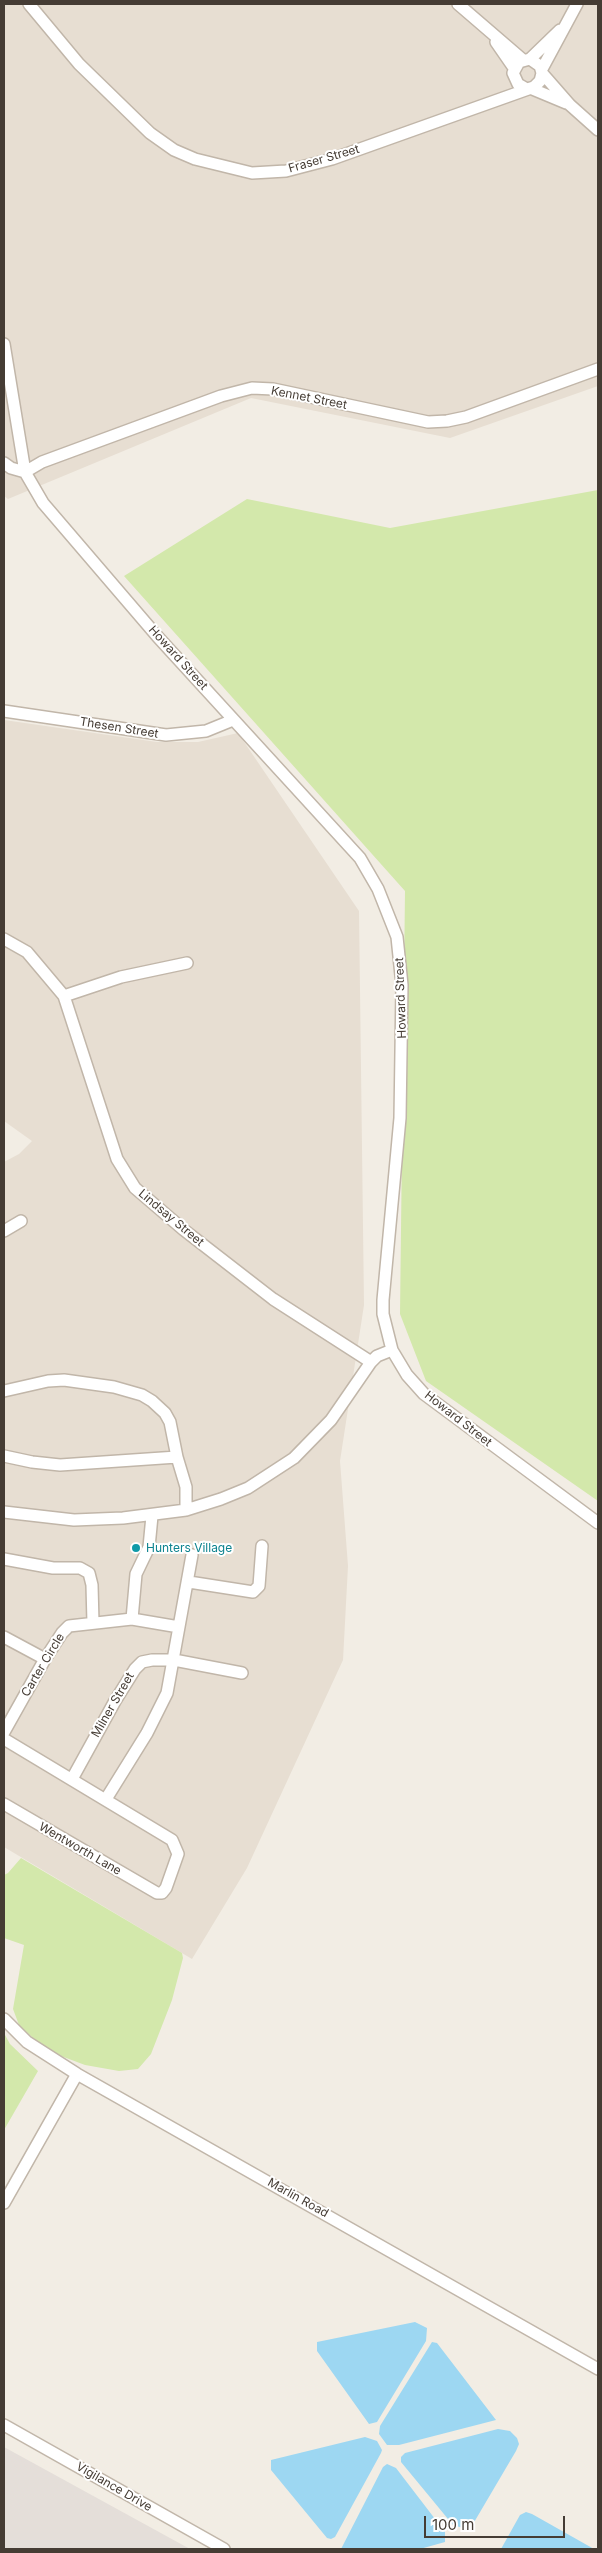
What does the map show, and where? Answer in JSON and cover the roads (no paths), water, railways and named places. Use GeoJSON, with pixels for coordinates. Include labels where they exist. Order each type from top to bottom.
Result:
{"type":"FeatureCollection","features":[{"type":"Feature","properties":{"kind":"street","name":"Fraser Street"},"geometry":{"type":"LineString","coordinates":[[29,4],[79,64],[150,133],[174,150],[195,159],[252,173],[286,171],[332,159],[528,88]]}},
{"type":"Feature","properties":{"kind":"street"},"geometry":{"type":"LineString","coordinates":[[458,4],[526,60],[537,63],[570,105],[598,130]]}},
{"type":"Feature","properties":{"kind":"street"},"geometry":{"type":"LineString","coordinates":[[528,88],[540,82],[542,71],[577,4]]}},
{"type":"Feature","properties":{"kind":"street"},"geometry":{"type":"LineString","coordinates":[[496,99],[514,73],[526,60],[571,18]]}},
{"type":"Feature","properties":{"kind":"street"},"geometry":{"type":"LineString","coordinates":[[488,30],[514,73],[518,84],[570,105]]}},
{"type":"Feature","properties":{"kind":"street"},"geometry":{"type":"LineString","coordinates":[[4,344],[25,472],[11,468],[4,463]]}},
{"type":"Feature","properties":{"kind":"street","name":"Kennet Street"},"geometry":{"type":"LineString","coordinates":[[25,472],[42,462],[221,396],[252,388],[273,389],[428,422],[447,421],[466,418],[598,369]]}},
{"type":"Feature","properties":{"kind":"street","name":"Howard Street"},"geometry":{"type":"LineString","coordinates":[[25,472],[43,502],[78,546],[233,720],[360,858],[378,890],[397,937],[402,985],[400,1118],[383,1300],[385,1321],[392,1350],[408,1375],[424,1394],[598,1523]]}},
{"type":"Feature","properties":{"kind":"street","name":"Thesen Street"},"geometry":{"type":"LineString","coordinates":[[4,711],[166,735],[206,732],[233,720]]}},
{"type":"Feature","properties":{"kind":"street","name":"Lindsay Street"},"geometry":{"type":"LineString","coordinates":[[4,939],[27,952],[64,996],[117,1159],[135,1188],[184,1230],[273,1299],[371,1362]]}},
{"type":"Feature","properties":{"kind":"street"},"geometry":{"type":"LineString","coordinates":[[64,996],[121,977],[187,964]]}},
{"type":"Feature","properties":{"kind":"street"},"geometry":{"type":"LineString","coordinates":[[4,1230],[22,1221]]}},
{"type":"Feature","properties":{"kind":"street"},"geometry":{"type":"LineString","coordinates":[[4,1512],[74,1520],[152,1516],[186,1510],[248,1488],[294,1458],[331,1420],[371,1362],[377,1356],[392,1350]]}},
{"type":"Feature","properties":{"kind":"street"},"geometry":{"type":"LineString","coordinates":[[4,1390],[64,1380],[83,1381],[142,1395],[165,1413],[173,1434],[176,1457],[186,1487],[186,1510]]}},
{"type":"Feature","properties":{"kind":"street"},"geometry":{"type":"LineString","coordinates":[[4,1456],[60,1465],[176,1457]]}},
{"type":"Feature","properties":{"kind":"street"},"geometry":{"type":"LineString","coordinates":[[132,1619],[136,1574],[148,1547],[152,1516]]}},
{"type":"Feature","properties":{"kind":"street"},"geometry":{"type":"LineString","coordinates":[[189,1582],[253,1592],[260,1586],[262,1546]]}},
{"type":"Feature","properties":{"kind":"street"},"geometry":{"type":"LineString","coordinates":[[4,1739],[106,1799],[165,1699],[189,1582],[192,1555]]}},
{"type":"Feature","properties":{"kind":"street"},"geometry":{"type":"LineString","coordinates":[[4,1559],[53,1568],[80,1568],[89,1573],[92,1584],[93,1623]]}},
{"type":"Feature","properties":{"kind":"street","name":"Carter Circle"},"geometry":{"type":"LineString","coordinates":[[4,1732],[45,1659],[69,1626],[132,1619],[179,1627]]}},
{"type":"Feature","properties":{"kind":"street"},"geometry":{"type":"LineString","coordinates":[[6,1642],[45,1659]]}},
{"type":"Feature","properties":{"kind":"street","name":"Milner Street"},"geometry":{"type":"LineString","coordinates":[[72,1779],[135,1669],[147,1660],[174,1660],[242,1673]]}},
{"type":"Feature","properties":{"kind":"street","name":"Wentworth Lane"},"geometry":{"type":"LineString","coordinates":[[4,1804],[157,1893],[162,1893],[166,1888],[178,1854],[172,1840],[106,1799]]}},
{"type":"Feature","properties":{"kind":"street","name":"Marlin Road"},"geometry":{"type":"LineString","coordinates":[[4,2019],[27,2042],[77,2074],[598,2369]]}},
{"type":"Feature","properties":{"kind":"street"},"geometry":{"type":"LineString","coordinates":[[4,2203],[77,2074]]}},
{"type":"Feature","properties":{"kind":"street","name":"Vigilance Drive"},"geometry":{"type":"LineString","coordinates":[[5,2428],[224,2549]]}},
{"type":"Feature","properties":{"kind":"water"},"geometry":{"type":"Polygon","coordinates":[[[415,2322],[427,2328],[426,2341],[377,2422],[369,2424],[317,2351],[317,2342],[415,2322]]]}},
{"type":"Feature","properties":{"kind":"water"},"geometry":{"type":"Polygon","coordinates":[[[432,2342],[437,2343],[496,2420],[399,2445],[387,2445],[379,2434],[380,2426],[432,2342]]]}},
{"type":"Feature","properties":{"kind":"water"},"geometry":{"type":"Polygon","coordinates":[[[498,2429],[510,2431],[517,2438],[519,2444],[516,2451],[473,2524],[463,2528],[453,2525],[401,2462],[401,2457],[405,2453],[498,2429]]]}},
{"type":"Feature","properties":{"kind":"water"},"geometry":{"type":"Polygon","coordinates":[[[365,2437],[377,2441],[382,2450],[381,2453],[335,2537],[327,2538],[271,2470],[271,2460],[365,2437]]]}},
{"type":"Feature","properties":{"kind":"water"},"geometry":{"type":"Polygon","coordinates":[[[387,2464],[396,2468],[445,2532],[445,2542],[420,2549],[341,2549],[383,2467],[387,2464]]]}},
{"type":"Feature","properties":{"kind":"water"},"geometry":{"type":"Polygon","coordinates":[[[526,2512],[594,2549],[501,2549],[520,2515],[526,2512]]]}},
{"type":"Feature","properties":{"kind":"place","name":"Hunters Village"},"geometry":{"type":"Point","coordinates":[136,1548]}}]}
